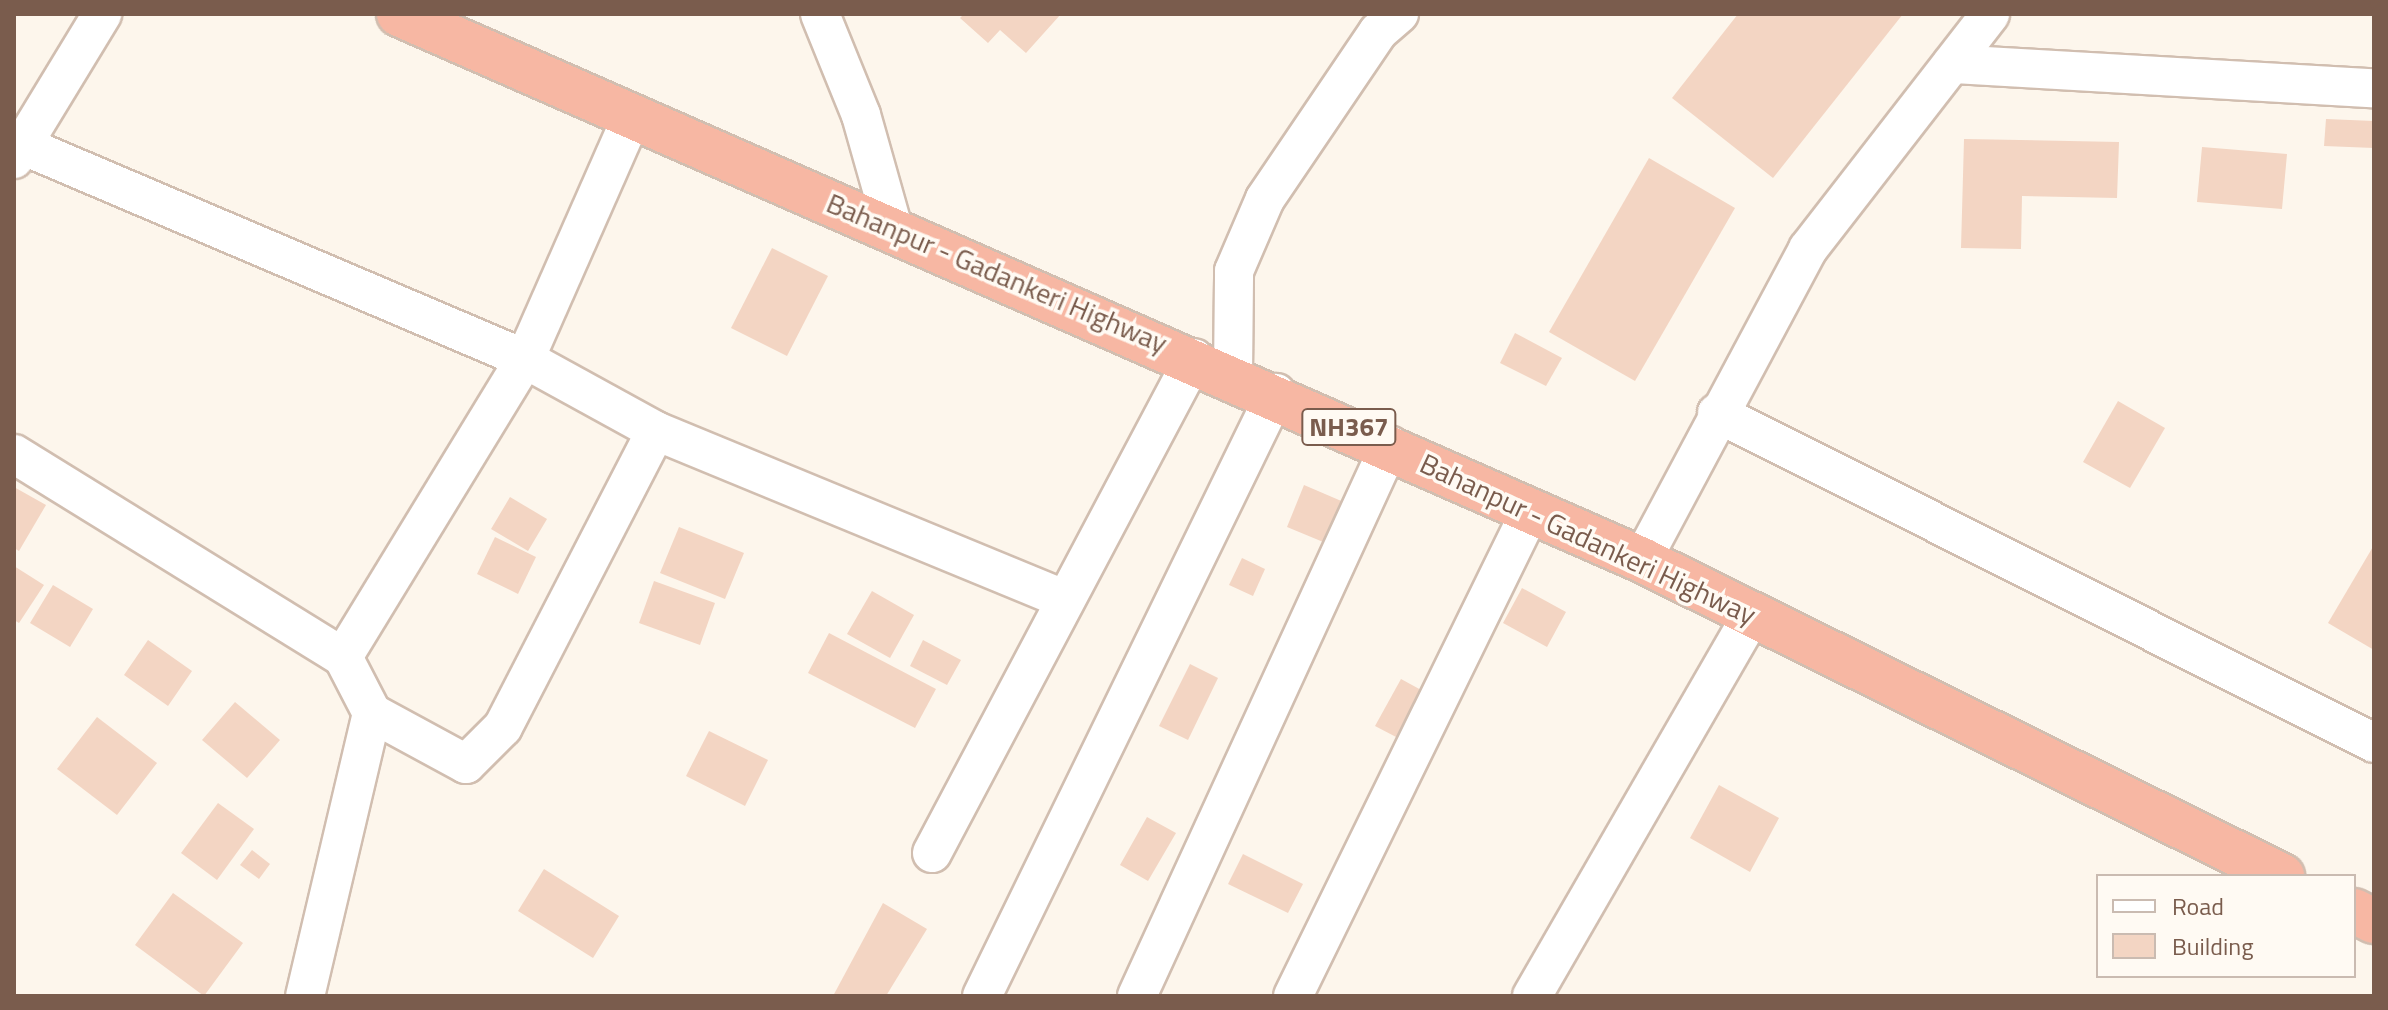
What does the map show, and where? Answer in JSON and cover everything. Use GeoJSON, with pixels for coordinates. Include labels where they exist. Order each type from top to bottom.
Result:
{"type":"FeatureCollection","features":[{"type":"Feature","properties":{"kind":"highway","name":"Bahanpur - Gadankeri Highway"},"geometry":{"type":"LineString","coordinates":[[399,14],[465,29],[632,116],[1276,393],[1642,560],[2278,874]]}},
{"type":"Feature","properties":{"kind":"highway"},"geometry":{"type":"LineString","coordinates":[[2356,912],[2374,921]]}},
{"type":"Feature","properties":{"kind":"street"},"geometry":{"type":"LineString","coordinates":[[102,14],[18,152],[525,359],[656,431],[1062,598]]}},
{"type":"Feature","properties":{"kind":"street"},"geometry":{"type":"LineString","coordinates":[[820,14],[861,115],[893,228]]}},
{"type":"Feature","properties":{"kind":"street"},"geometry":{"type":"LineString","coordinates":[[932,853],[1062,598],[1213,366],[1234,271],[1265,199],[1378,32],[1399,14]]}},
{"type":"Feature","properties":{"kind":"street"},"geometry":{"type":"LineString","coordinates":[[1642,560],[1717,413],[1808,249],[1990,14]]}},
{"type":"Feature","properties":{"kind":"street"},"geometry":{"type":"LineString","coordinates":[[1952,64],[2374,88]]}},
{"type":"Feature","properties":{"kind":"street"},"geometry":{"type":"LineString","coordinates":[[343,657],[525,359],[632,116]]}},
{"type":"Feature","properties":{"kind":"street"},"geometry":{"type":"LineString","coordinates":[[982,996],[1276,393]]}},
{"type":"Feature","properties":{"kind":"street"},"geometry":{"type":"LineString","coordinates":[[1717,413],[2374,743]]}},
{"type":"Feature","properties":{"kind":"street"},"geometry":{"type":"LineString","coordinates":[[14,454],[343,657],[372,713],[466,764],[503,727],[656,431]]}},
{"type":"Feature","properties":{"kind":"street"},"geometry":{"type":"LineString","coordinates":[[1137,996],[1390,445]]}},
{"type":"Feature","properties":{"kind":"street"},"geometry":{"type":"LineString","coordinates":[[1293,996],[1531,510]]}},
{"type":"Feature","properties":{"kind":"street"},"geometry":{"type":"LineString","coordinates":[[1532,996],[1751,616]]}},
{"type":"Feature","properties":{"kind":"street"},"geometry":{"type":"LineString","coordinates":[[305,996],[372,713]]}},
{"type":"Feature","properties":{"kind":"building"},"geometry":{"type":"Polygon","coordinates":[[[964,14],[1061,14],[1026,53],[1000,30],[988,43],[960,18],[964,14]]]}},
{"type":"Feature","properties":{"kind":"building"},"geometry":{"type":"Polygon","coordinates":[[[1738,14],[1903,14],[1773,178],[1672,98],[1738,14]]]}},
{"type":"Feature","properties":{"kind":"building"},"geometry":{"type":"Polygon","coordinates":[[[2326,119],[2374,121],[2374,148],[2324,146],[2326,119]]]}},
{"type":"Feature","properties":{"kind":"building"},"geometry":{"type":"Polygon","coordinates":[[[1964,139],[2119,142],[2117,198],[2022,196],[2021,249],[1961,248],[1964,139]]]}},
{"type":"Feature","properties":{"kind":"building"},"geometry":{"type":"Polygon","coordinates":[[[2202,147],[2287,154],[2282,209],[2197,202],[2202,147]]]}},
{"type":"Feature","properties":{"kind":"building"},"geometry":{"type":"Polygon","coordinates":[[[1649,158],[1735,208],[1635,381],[1549,332],[1649,158]]]}},
{"type":"Feature","properties":{"kind":"building"},"geometry":{"type":"Polygon","coordinates":[[[772,248],[828,276],[787,356],[731,328],[772,248]]]}},
{"type":"Feature","properties":{"kind":"building"},"geometry":{"type":"Polygon","coordinates":[[[1515,333],[1562,358],[1546,386],[1500,363],[1515,333]]]}},
{"type":"Feature","properties":{"kind":"building"},"geometry":{"type":"Polygon","coordinates":[[[2118,401],[2165,428],[2130,488],[2083,462],[2118,401]]]}},
{"type":"Feature","properties":{"kind":"building"},"geometry":{"type":"Polygon","coordinates":[[[1304,485],[1346,503],[1328,544],[1287,527],[1304,485]]]}},
{"type":"Feature","properties":{"kind":"building"},"geometry":{"type":"Polygon","coordinates":[[[14,487],[46,505],[19,551],[14,548],[14,487]]]}},
{"type":"Feature","properties":{"kind":"building"},"geometry":{"type":"Polygon","coordinates":[[[510,497],[547,519],[528,551],[491,529],[510,497]]]}},
{"type":"Feature","properties":{"kind":"building"},"geometry":{"type":"Polygon","coordinates":[[[679,527],[744,553],[725,599],[660,573],[679,527]]]}},
{"type":"Feature","properties":{"kind":"building"},"geometry":{"type":"Polygon","coordinates":[[[495,537],[536,557],[518,594],[477,574],[495,537]]]}},
{"type":"Feature","properties":{"kind":"building"},"geometry":{"type":"Polygon","coordinates":[[[2374,545],[2374,650],[2328,623],[2374,545]]]}},
{"type":"Feature","properties":{"kind":"building"},"geometry":{"type":"Polygon","coordinates":[[[1242,558],[1265,569],[1253,596],[1229,585],[1242,558]]]}},
{"type":"Feature","properties":{"kind":"building"},"geometry":{"type":"Polygon","coordinates":[[[14,566],[44,585],[19,623],[14,620],[14,566]]]}},
{"type":"Feature","properties":{"kind":"building"},"geometry":{"type":"Polygon","coordinates":[[[654,581],[715,603],[700,645],[639,623],[654,581]]]}},
{"type":"Feature","properties":{"kind":"building"},"geometry":{"type":"Polygon","coordinates":[[[53,585],[93,609],[70,647],[30,623],[53,585]]]}},
{"type":"Feature","properties":{"kind":"building"},"geometry":{"type":"Polygon","coordinates":[[[1522,588],[1566,612],[1547,647],[1503,623],[1522,588]]]}},
{"type":"Feature","properties":{"kind":"building"},"geometry":{"type":"Polygon","coordinates":[[[872,591],[914,615],[890,658],[847,634],[872,591]]]}},
{"type":"Feature","properties":{"kind":"building"},"geometry":{"type":"Polygon","coordinates":[[[829,633],[936,689],[915,728],[808,673],[829,633]]]}},
{"type":"Feature","properties":{"kind":"building"},"geometry":{"type":"Polygon","coordinates":[[[148,640],[192,671],[168,706],[124,675],[148,640]]]}},
{"type":"Feature","properties":{"kind":"building"},"geometry":{"type":"Polygon","coordinates":[[[923,640],[961,660],[947,685],[910,666],[923,640]]]}},
{"type":"Feature","properties":{"kind":"building"},"geometry":{"type":"Polygon","coordinates":[[[1190,664],[1218,678],[1188,740],[1159,726],[1190,664]]]}},
{"type":"Feature","properties":{"kind":"building"},"geometry":{"type":"Polygon","coordinates":[[[1401,679],[1423,691],[1398,738],[1375,726],[1401,679]]]}},
{"type":"Feature","properties":{"kind":"building"},"geometry":{"type":"Polygon","coordinates":[[[235,702],[280,740],[247,778],[202,740],[235,702]]]}},
{"type":"Feature","properties":{"kind":"building"},"geometry":{"type":"Polygon","coordinates":[[[97,717],[157,763],[117,815],[57,769],[97,717]]]}},
{"type":"Feature","properties":{"kind":"building"},"geometry":{"type":"Polygon","coordinates":[[[709,731],[768,760],[745,806],[686,776],[709,731]]]}},
{"type":"Feature","properties":{"kind":"building"},"geometry":{"type":"Polygon","coordinates":[[[1719,785],[1779,818],[1750,872],[1690,838],[1719,785]]]}},
{"type":"Feature","properties":{"kind":"building"},"geometry":{"type":"Polygon","coordinates":[[[218,803],[254,829],[217,880],[181,853],[218,803]]]}},
{"type":"Feature","properties":{"kind":"building"},"geometry":{"type":"Polygon","coordinates":[[[1147,817],[1176,833],[1148,881],[1120,865],[1147,817]]]}},
{"type":"Feature","properties":{"kind":"building"},"geometry":{"type":"Polygon","coordinates":[[[252,850],[270,864],[259,879],[240,865],[252,850]]]}},
{"type":"Feature","properties":{"kind":"building"},"geometry":{"type":"Polygon","coordinates":[[[1243,854],[1303,884],[1288,913],[1228,884],[1243,854]]]}},
{"type":"Feature","properties":{"kind":"building"},"geometry":{"type":"Polygon","coordinates":[[[544,869],[619,916],[593,958],[518,911],[544,869]]]}},
{"type":"Feature","properties":{"kind":"building"},"geometry":{"type":"Polygon","coordinates":[[[173,893],[243,943],[204,996],[135,945],[173,893]]]}},
{"type":"Feature","properties":{"kind":"building"},"geometry":{"type":"Polygon","coordinates":[[[883,903],[927,929],[886,996],[833,996],[883,903]]]}}]}
